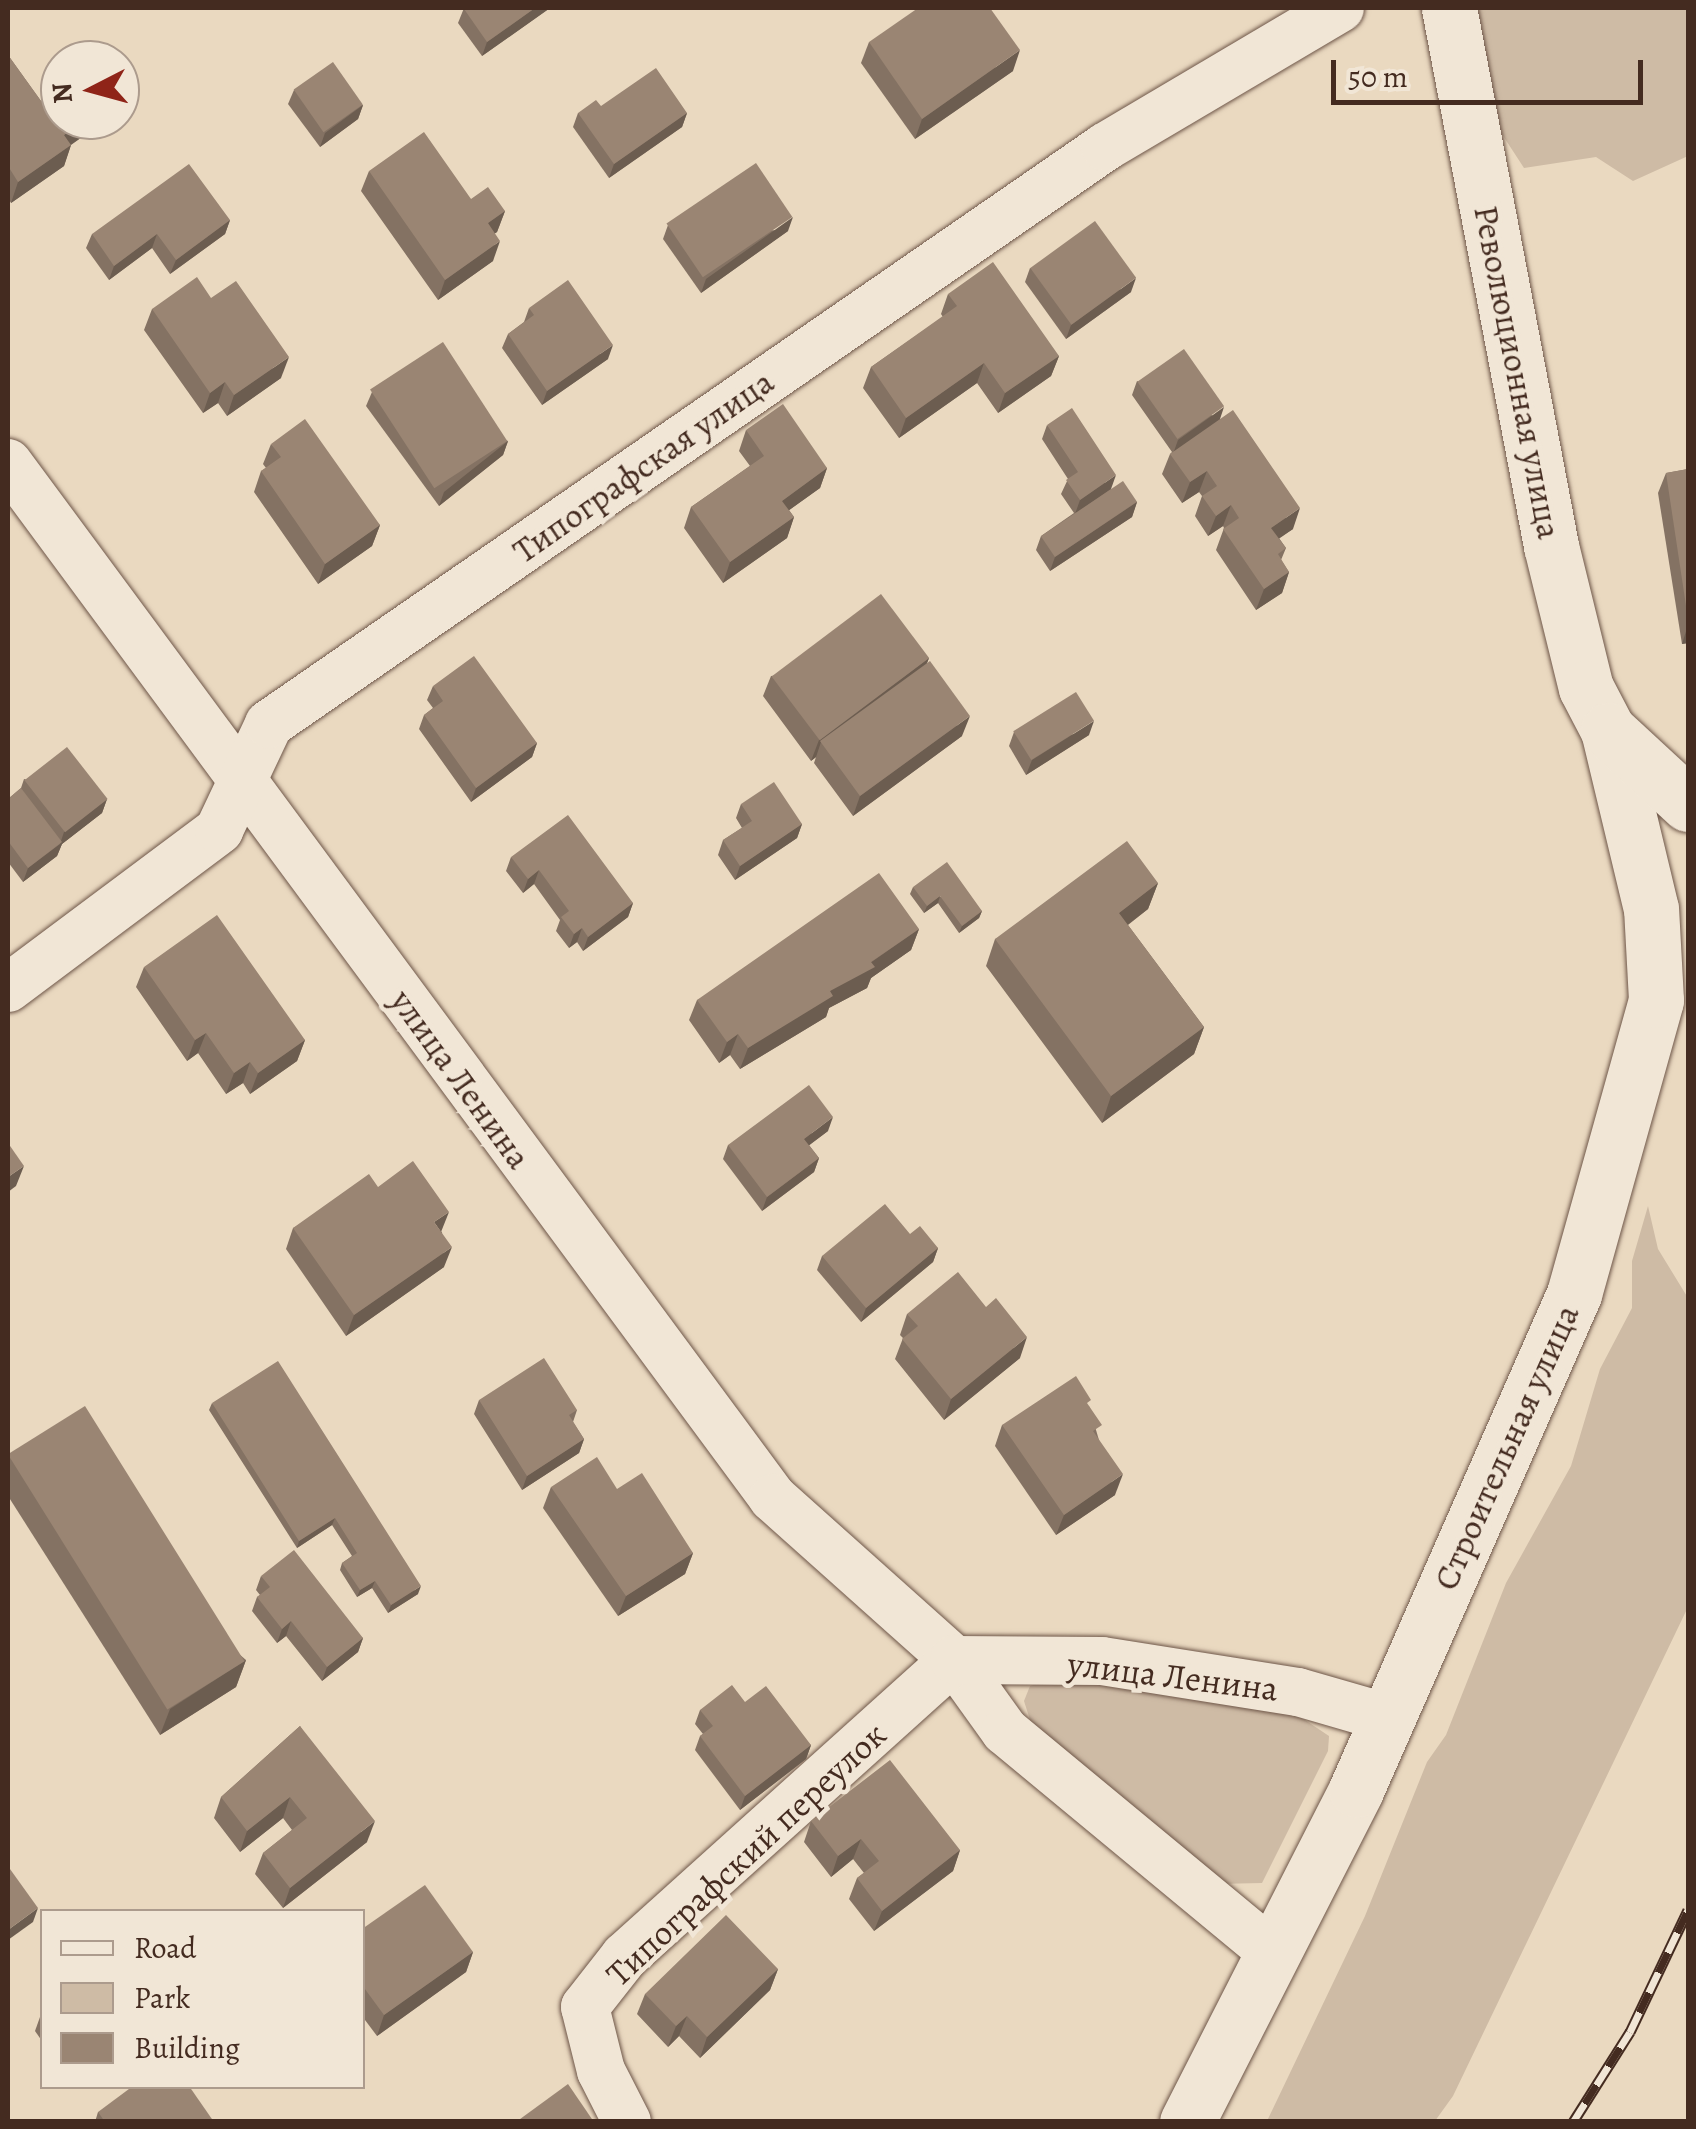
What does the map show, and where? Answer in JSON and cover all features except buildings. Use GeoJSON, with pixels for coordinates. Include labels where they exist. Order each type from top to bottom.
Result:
{"type":"FeatureCollection","features":[{"type":"Feature","properties":{"kind":"street","name":"Типографская улица"},"geometry":{"type":"LineString","coordinates":[[8,988],[219,830],[269,724],[1106,147],[1340,8]]}},
{"type":"Feature","properties":{"kind":"street","name":"Революционная улица"},"geometry":{"type":"LineString","coordinates":[[1449,8],[1551,546],[1586,688],[1608,730]]}},
{"type":"Feature","properties":{"kind":"street","name":"улица Ленина"},"geometry":{"type":"LineString","coordinates":[[8,462],[773,1498],[954,1660],[1005,1731],[1270,1951]]}},
{"type":"Feature","properties":{"kind":"street"},"geometry":{"type":"LineString","coordinates":[[1608,730],[1688,804]]}},
{"type":"Feature","properties":{"kind":"street","name":"Строительная улица"},"geometry":{"type":"LineString","coordinates":[[1187,2122],[1388,1718],[1574,1294],[1656,1000],[1651,908],[1608,730]]}},
{"type":"Feature","properties":{"kind":"street"},"geometry":{"type":"LineString","coordinates":[[1656,1000],[1688,934]]}},
{"type":"Feature","properties":{"kind":"street","name":"улица Ленина"},"geometry":{"type":"LineString","coordinates":[[954,1660],[1102,1661],[1298,1692],[1388,1718]]}},
{"type":"Feature","properties":{"kind":"street","name":"Типографский переулок"},"geometry":{"type":"LineString","coordinates":[[627,2122],[601,2071],[585,2007],[624,1956],[954,1660]]}},
{"type":"Feature","properties":{"kind":"green space"},"geometry":{"type":"Polygon","coordinates":[[[1471,8],[1688,8],[1688,156],[1633,181],[1596,157],[1524,168],[1483,105],[1471,8]]]}},
{"type":"Feature","properties":{"kind":"green space"},"geometry":{"type":"Polygon","coordinates":[[[1648,1206],[1658,1249],[1688,1298],[1688,1607],[1453,2096],[1435,2121],[1267,2121],[1365,1916],[1427,1762],[1446,1735],[1506,1583],[1571,1466],[1600,1369],[1632,1308],[1632,1261],[1648,1206]]]}},
{"type":"Feature","properties":{"kind":"green space"},"geometry":{"type":"Polygon","coordinates":[[[1051,1680],[1103,1680],[1293,1712],[1329,1736],[1328,1751],[1262,1883],[1217,1884],[1032,1726],[1024,1701],[1030,1686],[1051,1680]]]}},
{"type":"Feature","properties":{"kind":"railway"},"geometry":{"type":"LineString","coordinates":[[1573,2122],[1630,2032],[1688,1910]]}}]}
